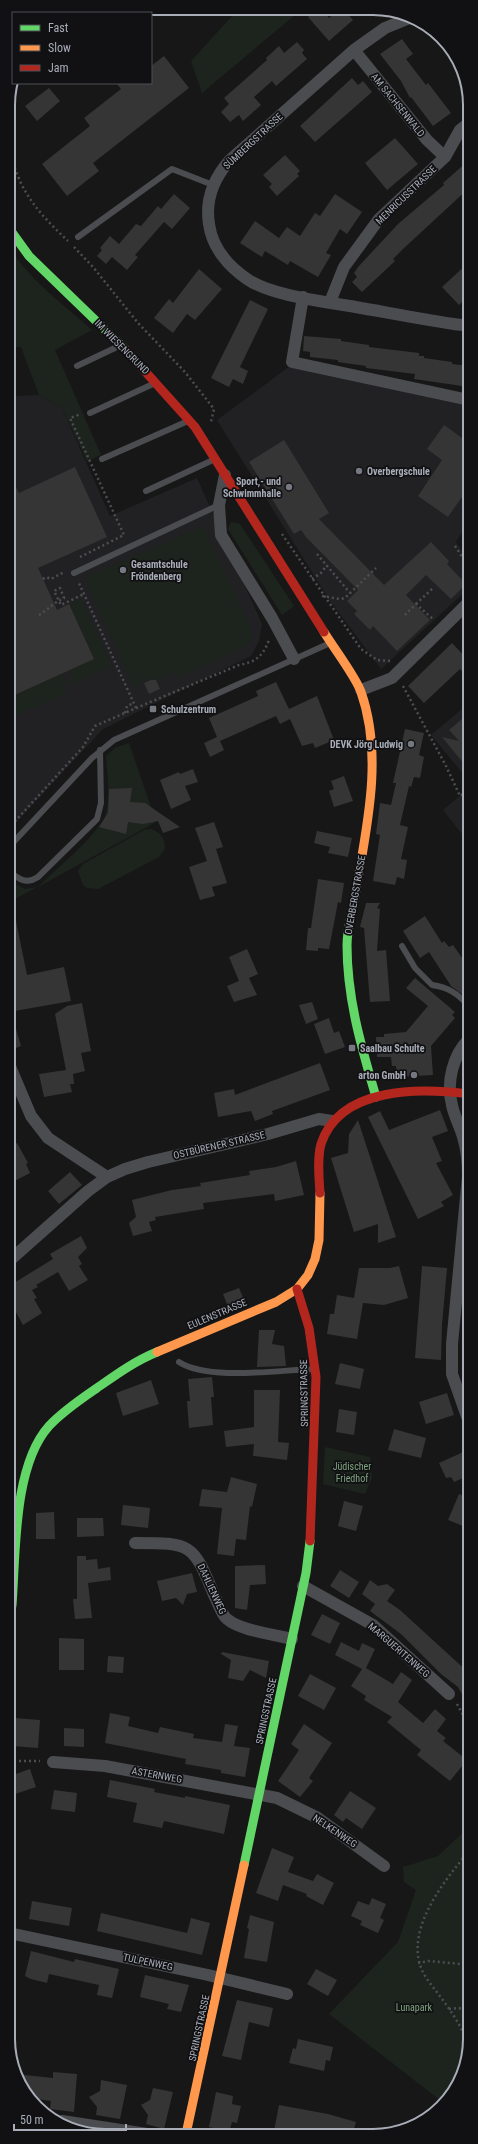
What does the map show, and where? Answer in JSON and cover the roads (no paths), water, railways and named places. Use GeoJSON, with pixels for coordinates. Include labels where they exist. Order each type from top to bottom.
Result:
{"type":"FeatureCollection","features":[{"type":"Feature","properties":{"kind":"street","name":"SÜMBERGSTRASSE"},"geometry":{"type":"LineString","coordinates":[[403,21],[385,28],[354,50],[230,160],[220,172],[209,198],[207,215],[210,233],[218,250],[231,267],[248,280],[269,289],[330,302],[463,322]]}},
{"type":"Feature","properties":{"kind":"street","name":"AM SACHSENWALD"},"geometry":{"type":"LineString","coordinates":[[354,50],[427,140],[445,157]]}},
{"type":"Feature","properties":{"kind":"street","name":"MENRICUSSTRASSE"},"geometry":{"type":"LineString","coordinates":[[330,302],[344,268],[379,219],[445,157],[463,129]]}},
{"type":"Feature","properties":{"kind":"street","name":"IM WIESENGRUND"},"geometry":{"type":"LineString","coordinates":[[15,237],[30,256],[156,382],[190,421],[274,555],[332,642]]}},
{"type":"Feature","properties":{"kind":"street"},"geometry":{"type":"LineString","coordinates":[[303,297],[292,362],[463,398]]}},
{"type":"Feature","properties":{"kind":"street"},"geometry":{"type":"LineString","coordinates":[[225,475],[219,505],[221,535],[272,618],[294,659]]}},
{"type":"Feature","properties":{"kind":"street"},"geometry":{"type":"LineString","coordinates":[[361,690],[392,678],[463,608]]}},
{"type":"Feature","properties":{"kind":"street","name":"OVERBERGSTRASSE"},"geometry":{"type":"LineString","coordinates":[[332,642],[361,690],[370,725],[372,775],[368,816],[347,943],[349,989],[355,1023],[376,1097]]}},
{"type":"Feature","properties":{"kind":"street"},"geometry":{"type":"LineString","coordinates":[[463,1048],[451,1070],[450,1091],[451,1103],[463,1141]]}},
{"type":"Feature","properties":{"kind":"street"},"geometry":{"type":"LineString","coordinates":[[15,1080],[31,1116],[48,1138],[107,1177]]}},
{"type":"Feature","properties":{"kind":"street","name":"EULENSTRASSE"},"geometry":{"type":"LineString","coordinates":[[15,1567],[21,1492],[31,1455],[49,1426],[79,1400],[138,1360],[276,1302],[297,1289],[314,1264],[317,1253],[319,1240],[320,1154],[325,1132],[332,1121],[351,1108],[376,1097],[415,1091],[450,1091],[463,1093]]}},
{"type":"Feature","properties":{"kind":"street","name":"OSTBÜRENER STRASSE"},"geometry":{"type":"LineString","coordinates":[[15,1256],[107,1177],[148,1162],[268,1134],[319,1120],[332,1121]]}},
{"type":"Feature","properties":{"kind":"street"},"geometry":{"type":"LineString","coordinates":[[463,1228],[452,1344],[452,1374],[463,1405]]}},
{"type":"Feature","properties":{"kind":"street","name":"SPRINGSTRASSE"},"geometry":{"type":"LineString","coordinates":[[187,2129],[221,1978],[303,1586],[311,1529],[315,1453],[315,1369],[309,1328],[297,1289]]}},
{"type":"Feature","properties":{"kind":"street","name":"DAHLIENWEG"},"geometry":{"type":"LineString","coordinates":[[135,1543],[172,1543],[186,1547],[203,1567],[226,1618],[235,1625],[292,1639]]}},
{"type":"Feature","properties":{"kind":"street","name":"MARGUERITENWEG"},"geometry":{"type":"LineString","coordinates":[[303,1586],[373,1625],[449,1694]]}},
{"type":"Feature","properties":{"kind":"street","name":"ASTERNWEG"},"geometry":{"type":"LineString","coordinates":[[53,1762],[105,1766],[260,1794]]}},
{"type":"Feature","properties":{"kind":"street","name":"NELKENWEG"},"geometry":{"type":"LineString","coordinates":[[260,1794],[277,1798],[318,1818],[384,1866]]}},
{"type":"Feature","properties":{"kind":"street","name":"TULPENWEG"},"geometry":{"type":"LineString","coordinates":[[15,1934],[221,1978],[287,1994]]}},
{"type":"Feature","properties":{"kind":"street"},"geometry":{"type":"LineString","coordinates":[[72,2123],[114,2129]]}},
{"type":"Feature","properties":{"kind":"lane"},"geometry":{"type":"LineString","coordinates":[[78,237],[172,169],[214,184]]}},
{"type":"Feature","properties":{"kind":"lane"},"geometry":{"type":"LineString","coordinates":[[77,366],[120,345]]}},
{"type":"Feature","properties":{"kind":"lane"},"geometry":{"type":"LineString","coordinates":[[87,412],[156,382]]}},
{"type":"Feature","properties":{"kind":"lane"},"geometry":{"type":"LineString","coordinates":[[102,459],[190,421]]}},
{"type":"Feature","properties":{"kind":"lane"},"geometry":{"type":"LineString","coordinates":[[146,491],[215,459]]}},
{"type":"Feature","properties":{"kind":"lane"},"geometry":{"type":"LineString","coordinates":[[74,571],[219,505]]}},
{"type":"Feature","properties":{"kind":"lane"},"geometry":{"type":"LineString","coordinates":[[15,841],[100,750],[127,733],[332,642]]}},
{"type":"Feature","properties":{"kind":"lane"},"geometry":{"type":"LineString","coordinates":[[15,876],[25,881],[32,881],[38,877],[97,819],[101,803],[100,750]]}},
{"type":"Feature","properties":{"kind":"lane"},"geometry":{"type":"LineString","coordinates":[[402,946],[415,968],[432,985],[444,987],[463,999]]}},
{"type":"Feature","properties":{"kind":"lane"},"geometry":{"type":"LineString","coordinates":[[179,1362],[187,1367],[222,1374],[315,1369]]}},
{"type":"Feature","properties":{"kind":"place","name":"Overbergschule"},"geometry":{"type":"Point","coordinates":[359,471]}},
{"type":"Feature","properties":{"kind":"place","name":"Sport,- und Schwimmhalle"},"geometry":{"type":"Point","coordinates":[289,487]}},
{"type":"Feature","properties":{"kind":"place","name":"Gesamtschule Fröndenberg"},"geometry":{"type":"Point","coordinates":[123,570]}},
{"type":"Feature","properties":{"kind":"place","name":"Schulzentrum"},"geometry":{"type":"Point","coordinates":[153,709]}},
{"type":"Feature","properties":{"kind":"place","name":"DEVK Jörg Ludwig"},"geometry":{"type":"Point","coordinates":[411,744]}},
{"type":"Feature","properties":{"kind":"place","name":"Saalbau Schulte"},"geometry":{"type":"Point","coordinates":[352,1048]}},
{"type":"Feature","properties":{"kind":"place","name":"arton GmbH"},"geometry":{"type":"Point","coordinates":[414,1075]}},
{"type":"Feature","properties":{"kind":"park label","name":"Jüdischer Friedhof"},"geometry":{"type":"Point","coordinates":[352,1472]}},
{"type":"Feature","properties":{"kind":"park label","name":"Lunapark"},"geometry":{"type":"Point","coordinates":[414,2007]}}]}
